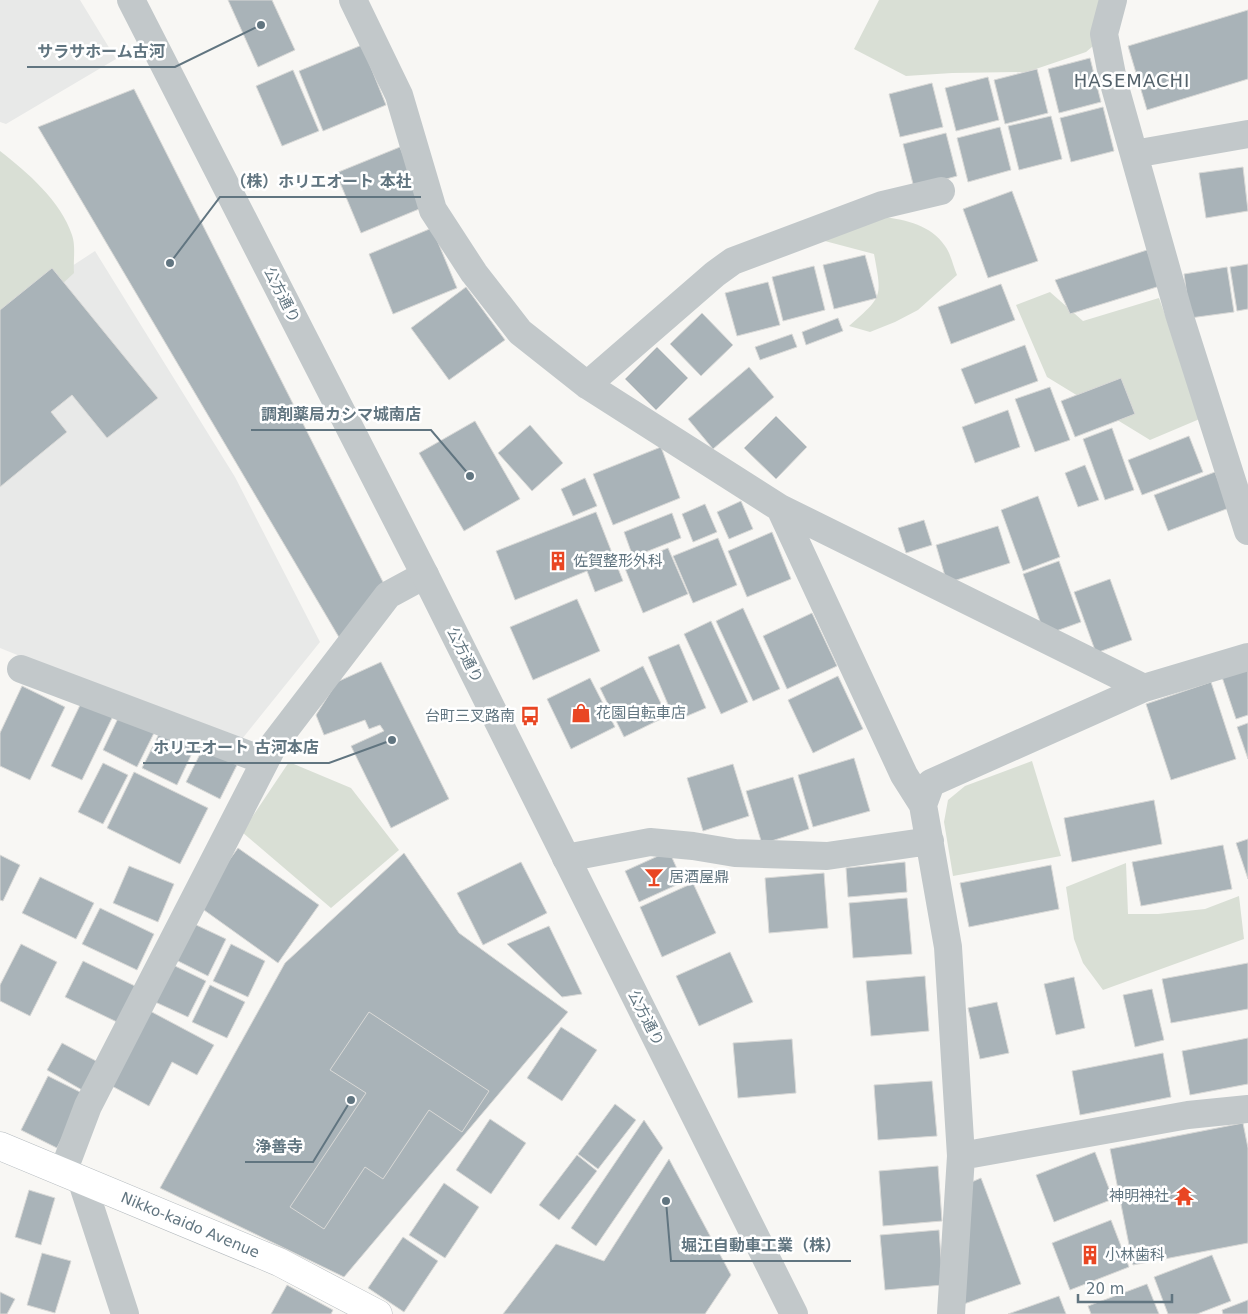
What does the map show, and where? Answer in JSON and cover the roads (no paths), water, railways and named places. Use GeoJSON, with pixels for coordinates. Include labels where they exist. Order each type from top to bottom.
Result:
{"type":"FeatureCollection","features":[{"type":"Feature","properties":{"kind":"main road","name":"Nikko-kaido Avenue"},"geometry":{"type":"LineString","coordinates":[[0,1146],[279,1262],[378,1314]]}},
{"type":"Feature","properties":{"kind":"street","name":"公方通り"},"geometry":{"type":"LineString","coordinates":[[131,0],[425,575],[794,1314]]}},
{"type":"Feature","properties":{"kind":"street"},"geometry":{"type":"LineString","coordinates":[[353,0],[400,95],[433,210],[474,273],[520,332],[587,385],[780,508],[1144,688]]}},
{"type":"Feature","properties":{"kind":"street"},"geometry":{"type":"LineString","coordinates":[[1112,0],[1104,34],[1112,80],[1179,314],[1248,531]]}},
{"type":"Feature","properties":{"kind":"street"},"geometry":{"type":"LineString","coordinates":[[1134,154],[1248,134]]}},
{"type":"Feature","properties":{"kind":"street"},"geometry":{"type":"LineString","coordinates":[[587,385],[715,274],[733,261],[882,205],[942,191]]}},
{"type":"Feature","properties":{"kind":"street"},"geometry":{"type":"LineString","coordinates":[[780,508],[904,775],[923,805],[948,948],[961,1156],[951,1314]]}},
{"type":"Feature","properties":{"kind":"street"},"geometry":{"type":"LineString","coordinates":[[124,1314],[72,1177],[88,1106],[274,744],[388,595],[425,575]]}},
{"type":"Feature","properties":{"kind":"street"},"geometry":{"type":"LineString","coordinates":[[923,805],[931,783],[1144,688],[1248,657]]}},
{"type":"Feature","properties":{"kind":"street"},"geometry":{"type":"LineString","coordinates":[[21,669],[265,761]]}},
{"type":"Feature","properties":{"kind":"street"},"geometry":{"type":"LineString","coordinates":[[566,858],[650,842],[693,846],[735,854],[827,856],[930,841]]}},
{"type":"Feature","properties":{"kind":"street"},"geometry":{"type":"LineString","coordinates":[[961,1156],[1188,1115],[1248,1109]]}},
{"type":"Feature","properties":{"kind":"place","name":"サラサホーム古河"},"geometry":{"type":"Point","coordinates":[261,25]}},
{"type":"Feature","properties":{"kind":"place","name":"（株）ホリエオート 本社"},"geometry":{"type":"Point","coordinates":[170,263]}},
{"type":"Feature","properties":{"kind":"place","name":"調剤薬局カシマ城南店"},"geometry":{"type":"Point","coordinates":[470,476]}},
{"type":"Feature","properties":{"kind":"place","name":"佐賀整形外科"},"geometry":{"type":"Point","coordinates":[558,561]}},
{"type":"Feature","properties":{"kind":"place","name":"花園自転車店"},"geometry":{"type":"Point","coordinates":[581,713]}},
{"type":"Feature","properties":{"kind":"place","name":"台町三叉路南"},"geometry":{"type":"Point","coordinates":[530,716]}},
{"type":"Feature","properties":{"kind":"place","name":"ホリエオート 古河本店"},"geometry":{"type":"Point","coordinates":[392,740]}},
{"type":"Feature","properties":{"kind":"place","name":"居酒屋鼎"},"geometry":{"type":"Point","coordinates":[654,877]}},
{"type":"Feature","properties":{"kind":"place","name":"浄善寺"},"geometry":{"type":"Point","coordinates":[351,1100]}},
{"type":"Feature","properties":{"kind":"place","name":"神明神社"},"geometry":{"type":"Point","coordinates":[1184,1196]}},
{"type":"Feature","properties":{"kind":"place","name":"堀江自動車工業（株）"},"geometry":{"type":"Point","coordinates":[666,1201]}},
{"type":"Feature","properties":{"kind":"place","name":"小林歯科"},"geometry":{"type":"Point","coordinates":[1090,1255]}},
{"type":"Feature","properties":{"kind":"district","name":"HASEMACHI"},"geometry":{"type":"Point","coordinates":[1132,81]}}]}
